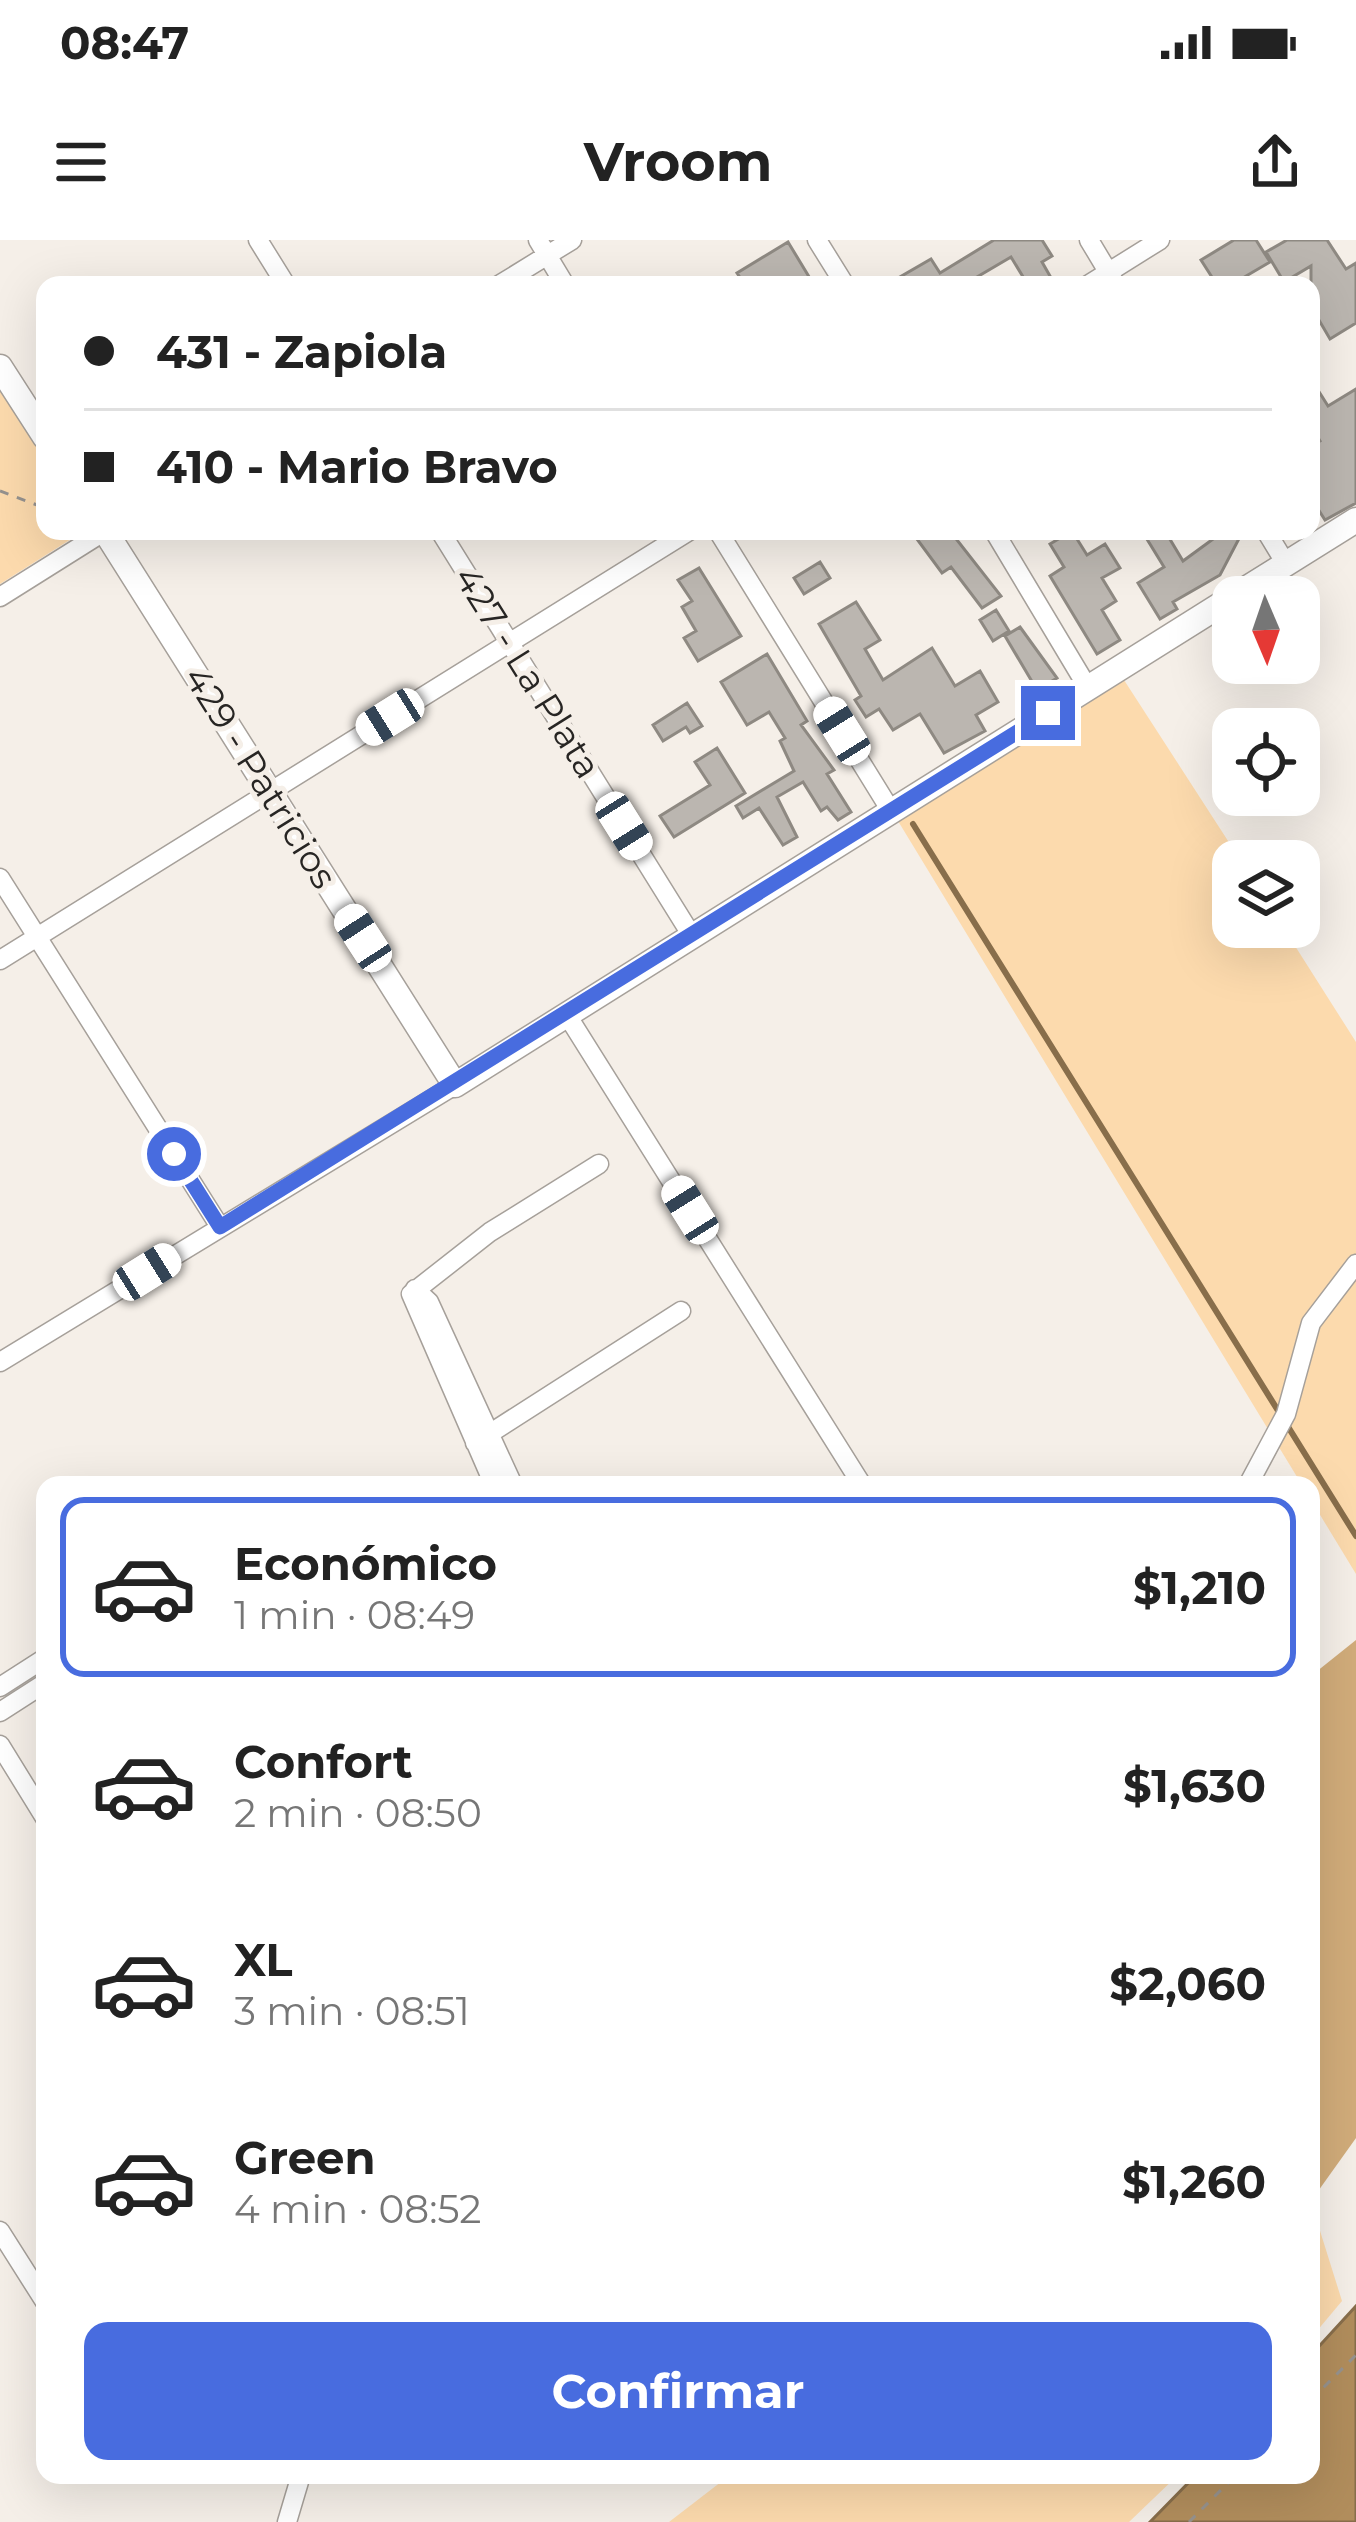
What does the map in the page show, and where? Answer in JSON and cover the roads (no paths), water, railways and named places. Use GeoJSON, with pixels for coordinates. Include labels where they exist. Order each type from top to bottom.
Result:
{"type":"FeatureCollection","features":[{"type":"Feature","properties":{"kind":"street"},"geometry":{"type":"LineString","coordinates":[[258,240],[280,276]]}},
{"type":"Feature","properties":{"kind":"street"},"geometry":{"type":"LineString","coordinates":[[510,276],[543,248],[572,240]]}},
{"type":"Feature","properties":{"kind":"street"},"geometry":{"type":"LineString","coordinates":[[817,240],[839,276]]}},
{"type":"Feature","properties":{"kind":"street"},"geometry":{"type":"LineString","coordinates":[[1089,240],[1110,276]]}},
{"type":"Feature","properties":{"kind":"street"},"geometry":{"type":"LineString","coordinates":[[1116,276],[1160,240]]}},
{"type":"Feature","properties":{"kind":"street"},"geometry":{"type":"LineString","coordinates":[[543,248],[560,276]]}},
{"type":"Feature","properties":{"kind":"street"},"geometry":{"type":"LineString","coordinates":[[0,367],[36,423]]}},
{"type":"Feature","properties":{"kind":"street"},"geometry":{"type":"LineString","coordinates":[[1267,576],[1356,520]]}},
{"type":"Feature","properties":{"kind":"street"},"geometry":{"type":"LineString","coordinates":[[0,597],[91,540]]}},
{"type":"Feature","properties":{"kind":"street","name":"429 - Patricios"},"geometry":{"type":"LineString","coordinates":[[111,540],[455,1084]]}},
{"type":"Feature","properties":{"kind":"street","name":"427 - La Plata"},"geometry":{"type":"LineString","coordinates":[[446,540],[692,936]]}},
{"type":"Feature","properties":{"kind":"street"},"geometry":{"type":"LineString","coordinates":[[0,960],[674,540]]}},
{"type":"Feature","properties":{"kind":"street"},"geometry":{"type":"LineString","coordinates":[[724,540],[891,812]]}},
{"type":"Feature","properties":{"kind":"street"},"geometry":{"type":"LineString","coordinates":[[999,540],[1088,688]]}},
{"type":"Feature","properties":{"kind":"street"},"geometry":{"type":"LineString","coordinates":[[1271,540],[1286,564]]}},
{"type":"Feature","properties":{"kind":"street"},"geometry":{"type":"LineString","coordinates":[[0,1362],[567,1015],[1212,610]]}},
{"type":"Feature","properties":{"kind":"street"},"geometry":{"type":"LineString","coordinates":[[0,878],[220,1227]]}},
{"type":"Feature","properties":{"kind":"street"},"geometry":{"type":"LineString","coordinates":[[567,1015],[856,1476]]}},
{"type":"Feature","properties":{"kind":"street"},"geometry":{"type":"LineString","coordinates":[[507,1476],[483,1440],[414,1306],[415,1289],[490,1232],[599,1164]]}},
{"type":"Feature","properties":{"kind":"street"},"geometry":{"type":"LineString","coordinates":[[1254,1476],[1283,1420],[1311,1323],[1356,1264]]}},
{"type":"Feature","properties":{"kind":"street"},"geometry":{"type":"LineString","coordinates":[[483,1440],[507,1418],[681,1311]]}},
{"type":"Feature","properties":{"kind":"street"},"geometry":{"type":"LineString","coordinates":[[483,1440],[492,1476]]}},
{"type":"Feature","properties":{"kind":"street"},"geometry":{"type":"LineString","coordinates":[[0,1687],[36,1664]]}},
{"type":"Feature","properties":{"kind":"street"},"geometry":{"type":"LineString","coordinates":[[0,1712],[36,1689]]}},
{"type":"Feature","properties":{"kind":"street"},"geometry":{"type":"LineString","coordinates":[[0,1745],[36,1803]]}},
{"type":"Feature","properties":{"kind":"street"},"geometry":{"type":"LineString","coordinates":[[0,2231],[36,2288]]}},
{"type":"Feature","properties":{"kind":"street"},"geometry":{"type":"LineString","coordinates":[[287,2522],[298,2484]]}},
{"type":"Feature","properties":{"kind":"waterway"},"geometry":{"type":"LineString","coordinates":[[913,824],[1319,1476]]}},
{"type":"Feature","properties":{"kind":"waterway"},"geometry":{"type":"LineString","coordinates":[[1320,1478],[1356,1536]]}}]}
